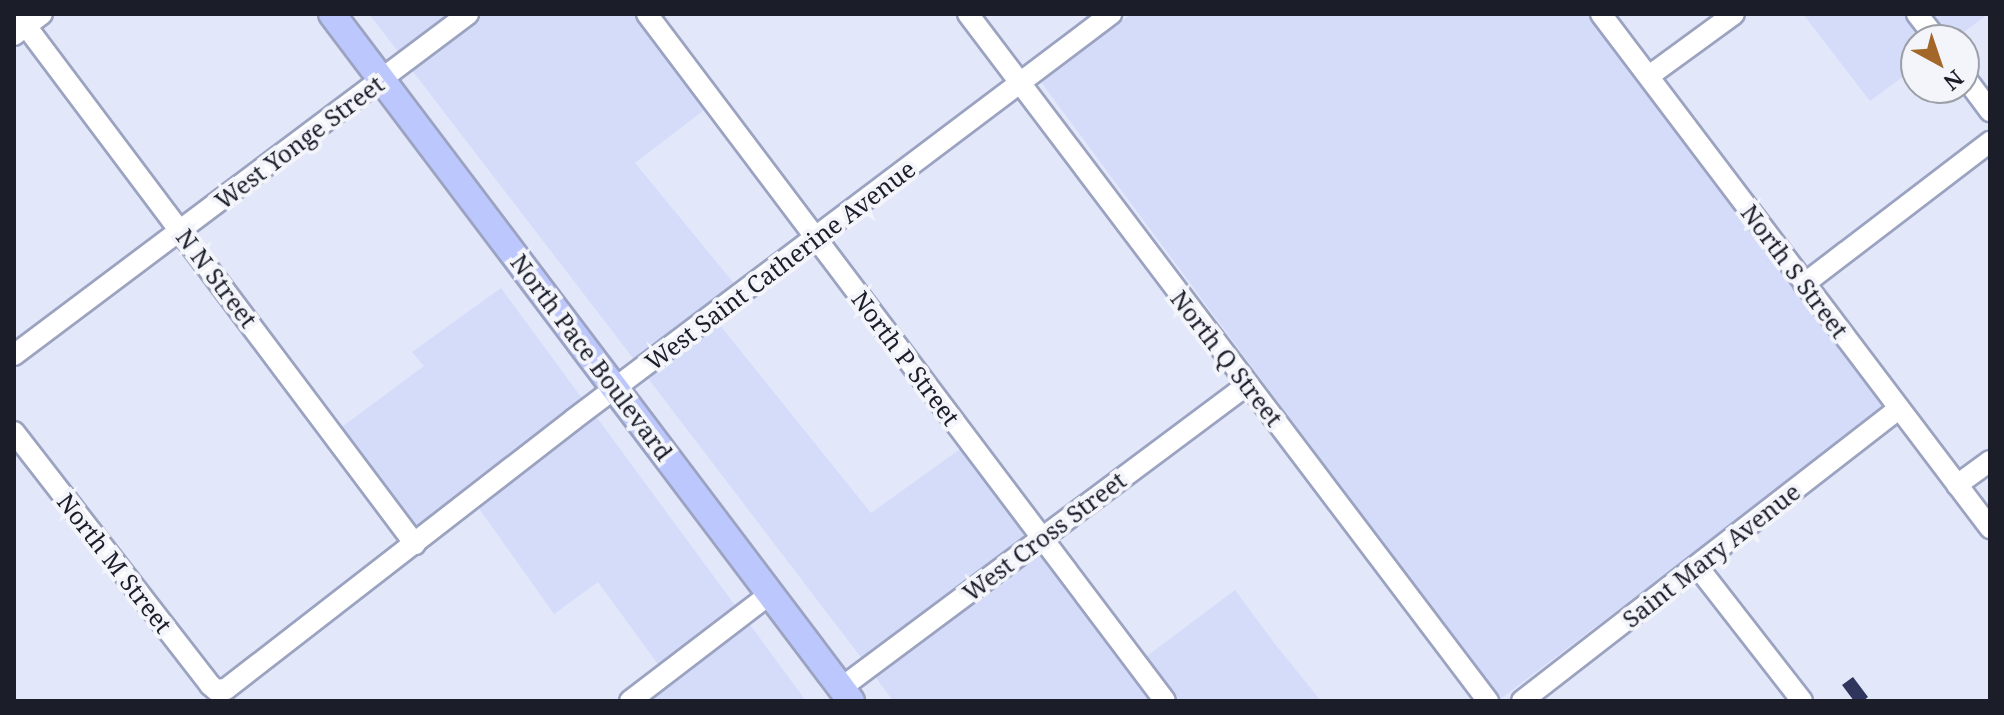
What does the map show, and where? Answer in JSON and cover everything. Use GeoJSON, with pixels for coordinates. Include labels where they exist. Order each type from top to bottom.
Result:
{"type":"FeatureCollection","features":[{"type":"Feature","properties":{"kind":"main road","name":"North Pace Boulevard"},"geometry":{"type":"LineString","coordinates":[[332,14],[846,694]]}},
{"type":"Feature","properties":{"kind":"street","name":"West Yonge Street"},"geometry":{"type":"LineString","coordinates":[[14,355],[468,14]]}},
{"type":"Feature","properties":{"kind":"street","name":"North P Street"},"geometry":{"type":"LineString","coordinates":[[647,14],[1165,701]]}},
{"type":"Feature","properties":{"kind":"street","name":"North Q Street"},"geometry":{"type":"LineString","coordinates":[[968,14],[1488,701]]}},
{"type":"Feature","properties":{"kind":"street","name":"West Saint Catherine Avenue"},"geometry":{"type":"LineString","coordinates":[[220,691],[1111,14]]}},
{"type":"Feature","properties":{"kind":"street","name":"North S Street"},"geometry":{"type":"LineString","coordinates":[[1601,14],[1990,528]]}},
{"type":"Feature","properties":{"kind":"street"},"geometry":{"type":"LineString","coordinates":[[1649,76],[1734,14]]}},
{"type":"Feature","properties":{"kind":"street","name":"N N Street"},"geometry":{"type":"LineString","coordinates":[[25,22],[415,544]]}},
{"type":"Feature","properties":{"kind":"street"},"geometry":{"type":"LineString","coordinates":[[1804,284],[1990,142]]}},
{"type":"Feature","properties":{"kind":"street","name":"West Cross Street"},"geometry":{"type":"LineString","coordinates":[[846,694],[1042,537],[1247,385]]}},
{"type":"Feature","properties":{"kind":"street","name":"Saint Mary Avenue"},"geometry":{"type":"LineString","coordinates":[[1522,701],[1899,409]]}},
{"type":"Feature","properties":{"kind":"street","name":"North M Street"},"geometry":{"type":"LineString","coordinates":[[14,432],[176,643],[210,685],[220,691]]}},
{"type":"Feature","properties":{"kind":"street"},"geometry":{"type":"LineString","coordinates":[[1957,485],[1990,461]]}},
{"type":"Feature","properties":{"kind":"street"},"geometry":{"type":"LineString","coordinates":[[1697,566],[1802,701]]}},
{"type":"Feature","properties":{"kind":"street"},"geometry":{"type":"LineString","coordinates":[[630,701],[770,594]]}},
{"type":"Feature","properties":{"kind":"shaded area"},"geometry":{"type":"Polygon","coordinates":[[[369,14],[453,14],[400,54],[369,14]]]}},
{"type":"Feature","properties":{"kind":"shaded area"},"geometry":{"type":"Polygon","coordinates":[[[483,14],[637,14],[708,107],[635,163],[737,287],[636,362],[411,69],[483,14]]]}},
{"type":"Feature","properties":{"kind":"shaded area"},"geometry":{"type":"Polygon","coordinates":[[[1131,14],[1589,14],[1885,407],[1499,700],[1041,82],[1131,14]]]}},
{"type":"Feature","properties":{"kind":"shaded area"},"geometry":{"type":"Polygon","coordinates":[[[1803,14],[1907,14],[1915,24],[1900,24],[1900,79],[1870,101],[1803,14]]]}},
{"type":"Feature","properties":{"kind":"shaded area"},"geometry":{"type":"Polygon","coordinates":[[[1927,14],[1988,14],[1975,24],[1935,24],[1927,14]]]}},
{"type":"Feature","properties":{"kind":"shaded area"},"geometry":{"type":"Polygon","coordinates":[[[501,288],[584,401],[416,532],[339,429],[424,366],[412,352],[501,288]]]}},
{"type":"Feature","properties":{"kind":"shaded area"},"geometry":{"type":"Polygon","coordinates":[[[719,324],[871,513],[963,447],[1030,534],[863,660],[647,377],[719,324]]]}},
{"type":"Feature","properties":{"kind":"shaded area"},"geometry":{"type":"Polygon","coordinates":[[[595,415],[737,608],[660,667],[598,582],[554,614],[478,507],[595,415]]]}},
{"type":"Feature","properties":{"kind":"shaded area"},"geometry":{"type":"Polygon","coordinates":[[[1041,549],[1155,701],[893,701],[874,675],[1041,549]]]}},
{"type":"Feature","properties":{"kind":"shaded area"},"geometry":{"type":"Polygon","coordinates":[[[1235,590],[1321,701],[1175,701],[1143,659],[1235,590]]]}},
{"type":"Feature","properties":{"kind":"shaded area"},"geometry":{"type":"Polygon","coordinates":[[[748,622],[806,701],[645,701],[748,622]]]}},
{"type":"Feature","properties":{"kind":"building"},"geometry":{"type":"Polygon","coordinates":[[[1853,677],[1868,697],[1863,701],[1854,701],[1842,685],[1853,677]]]}}]}
